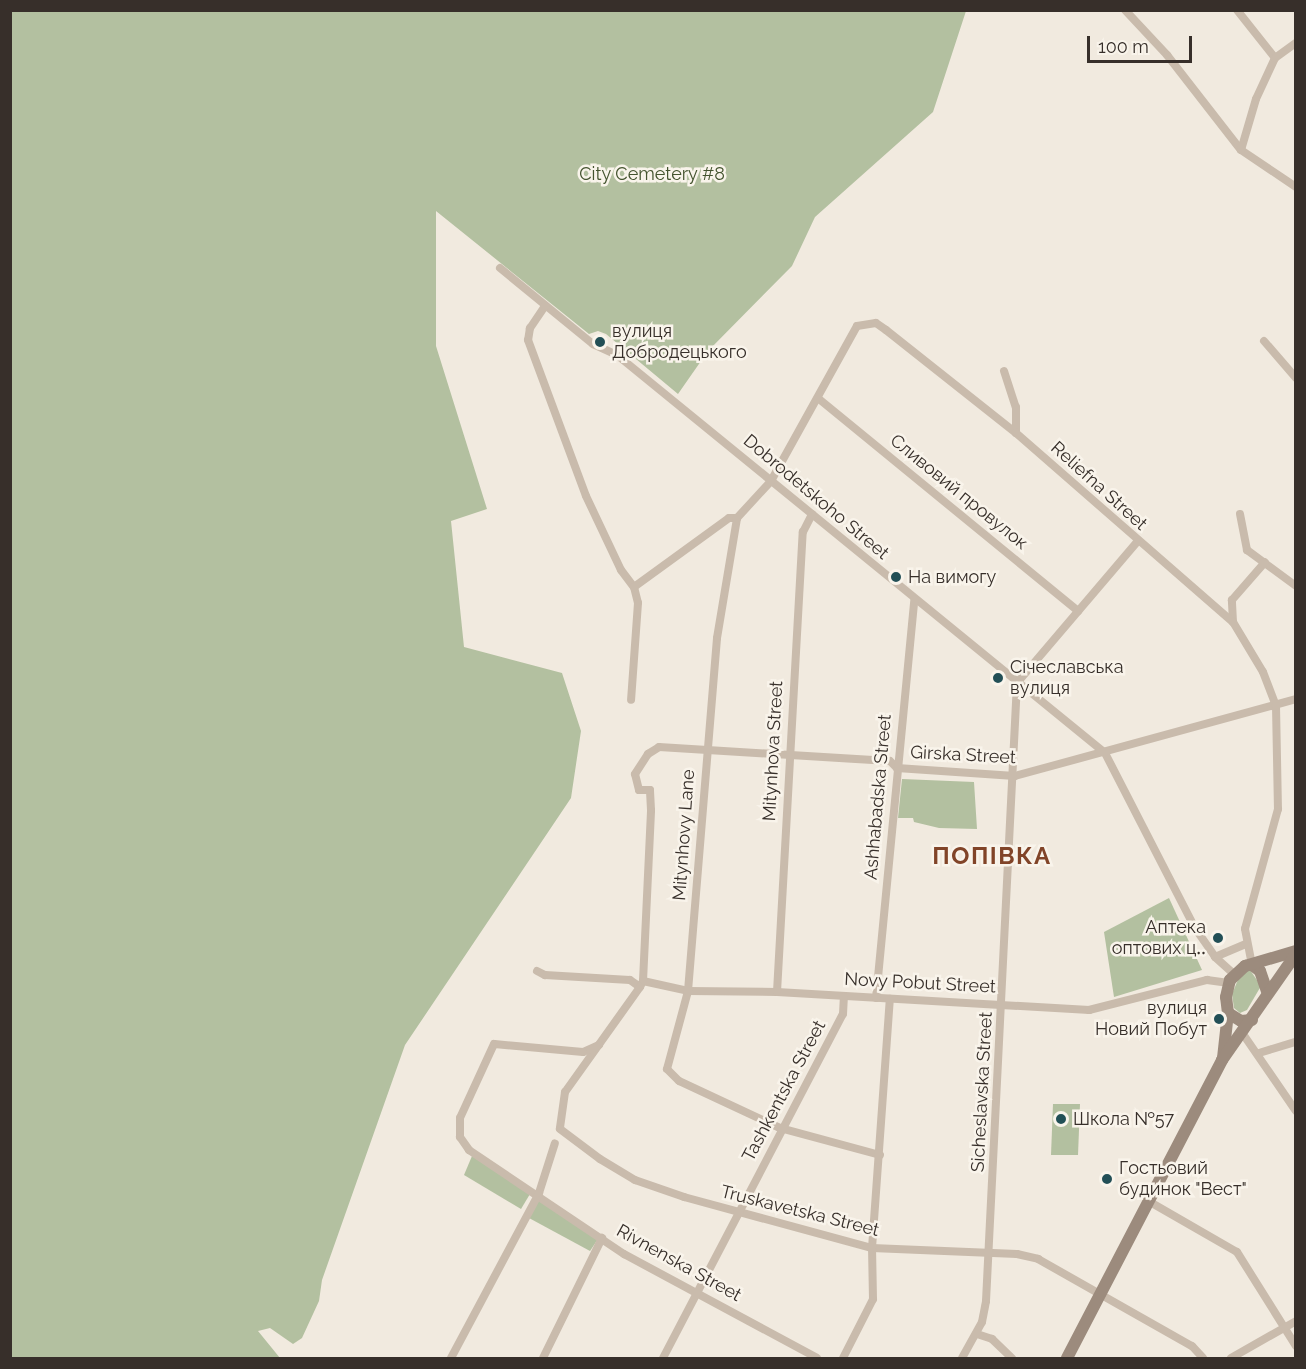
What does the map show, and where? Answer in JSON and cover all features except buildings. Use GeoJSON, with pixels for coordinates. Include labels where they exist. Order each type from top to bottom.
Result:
{"type":"FeatureCollection","features":[{"type":"Feature","properties":{"kind":"main road","name":"Novy Pobut Street"},"geometry":{"type":"LineString","coordinates":[[1231,978],[1252,965],[1296,952]]}},
{"type":"Feature","properties":{"kind":"main road"},"geometry":{"type":"LineString","coordinates":[[1067,1359],[1222,1060],[1243,1034],[1267,991],[1296,952]]}},
{"type":"Feature","properties":{"kind":"main road"},"geometry":{"type":"LineString","coordinates":[[1252,965],[1266,980],[1267,991]]}},
{"type":"Feature","properties":{"kind":"main road"},"geometry":{"type":"LineString","coordinates":[[1222,1060],[1231,978]]}},
{"type":"Feature","properties":{"kind":"main road"},"geometry":{"type":"LineString","coordinates":[[1228,1013],[1241,1022],[1252,1020]]}},
{"type":"Feature","properties":{"kind":"street"},"geometry":{"type":"LineString","coordinates":[[1125,10],[1167,55],[1241,150],[1296,187]]}},
{"type":"Feature","properties":{"kind":"street"},"geometry":{"type":"LineString","coordinates":[[1237,10],[1275,58]]}},
{"type":"Feature","properties":{"kind":"street"},"geometry":{"type":"LineString","coordinates":[[1241,150],[1256,99],[1275,58],[1296,42]]}},
{"type":"Feature","properties":{"kind":"street","name":"Dobrodetskoho Street"},"geometry":{"type":"LineString","coordinates":[[500,268],[593,344],[617,355],[1104,753],[1168,879],[1215,957],[1231,978]]}},
{"type":"Feature","properties":{"kind":"street"},"geometry":{"type":"LineString","coordinates":[[545,306],[530,328],[528,340],[586,496],[621,570],[634,587],[638,603],[631,700]]}},
{"type":"Feature","properties":{"kind":"street","name":"Reliefna Street"},"geometry":{"type":"LineString","coordinates":[[819,399],[848,337],[866,322],[886,330],[1016,433],[1137,542],[1233,622],[1263,672],[1276,706],[1278,809],[1245,929],[1246,944]]}},
{"type":"Feature","properties":{"kind":"street"},"geometry":{"type":"LineString","coordinates":[[1264,341],[1296,378]]}},
{"type":"Feature","properties":{"kind":"street"},"geometry":{"type":"LineString","coordinates":[[1004,371],[1016,407],[1016,433]]}},
{"type":"Feature","properties":{"kind":"street"},"geometry":{"type":"LineString","coordinates":[[634,587],[729,518],[737,518],[771,481],[819,399]]}},
{"type":"Feature","properties":{"kind":"street","name":"Сливовий провулок"},"geometry":{"type":"LineString","coordinates":[[819,399],[1078,611]]}},
{"type":"Feature","properties":{"kind":"street","name":"Mitynhova Street"},"geometry":{"type":"LineString","coordinates":[[777,992],[803,532],[813,514]]}},
{"type":"Feature","properties":{"kind":"street"},"geometry":{"type":"LineString","coordinates":[[1240,514],[1248,550],[1296,586]]}},
{"type":"Feature","properties":{"kind":"street","name":"Mitynhovy Lane"},"geometry":{"type":"LineString","coordinates":[[737,518],[717,638],[688,991],[668,1060],[670,1076],[780,1128]]}},
{"type":"Feature","properties":{"kind":"street"},"geometry":{"type":"LineString","coordinates":[[1017,683],[1137,542]]}},
{"type":"Feature","properties":{"kind":"street"},"geometry":{"type":"LineString","coordinates":[[1233,622],[1232,600],[1265,562]]}},
{"type":"Feature","properties":{"kind":"street","name":"Ashhabadska Street"},"geometry":{"type":"LineString","coordinates":[[876,998],[914,600]]}},
{"type":"Feature","properties":{"kind":"street","name":"Sicheslavska Street"},"geometry":{"type":"LineString","coordinates":[[962,1359],[977,1334],[986,1301],[1015,776],[1017,683]]}},
{"type":"Feature","properties":{"kind":"street","name":"Girska Street"},"geometry":{"type":"LineString","coordinates":[[641,984],[651,810],[650,790],[639,790],[635,774],[648,754],[659,747],[789,757],[797,754],[890,761],[897,768],[1015,776],[1296,699]]}},
{"type":"Feature","properties":{"kind":"street"},"geometry":{"type":"LineString","coordinates":[[1215,957],[1246,944],[1252,965]]}},
{"type":"Feature","properties":{"kind":"street","name":"Novy Pobut Street"},"geometry":{"type":"LineString","coordinates":[[537,970],[544,975],[630,980],[641,984],[688,991],[777,992],[1099,1010],[1207,980],[1231,978]]}},
{"type":"Feature","properties":{"kind":"street"},"geometry":{"type":"LineString","coordinates":[[602,1044],[641,984]]}},
{"type":"Feature","properties":{"kind":"street","name":"Tashkentska Street"},"geometry":{"type":"LineString","coordinates":[[663,1359],[740,1214],[780,1128],[843,1014],[844,997]]}},
{"type":"Feature","properties":{"kind":"street"},"geometry":{"type":"LineString","coordinates":[[843,1359],[873,1299],[872,1248],[890,999]]}},
{"type":"Feature","properties":{"kind":"street"},"geometry":{"type":"LineString","coordinates":[[1243,1034],[1259,1053],[1296,1111]]}},
{"type":"Feature","properties":{"kind":"street"},"geometry":{"type":"LineString","coordinates":[[1259,1053],[1296,1042]]}},
{"type":"Feature","properties":{"kind":"street","name":"Rivnenska Street"},"geometry":{"type":"LineString","coordinates":[[602,1044],[583,1052],[494,1044],[460,1118],[460,1137],[469,1150],[539,1193],[624,1254],[699,1292],[817,1359]]}},
{"type":"Feature","properties":{"kind":"street","name":"Truskavetska Street"},"geometry":{"type":"LineString","coordinates":[[602,1044],[565,1092],[560,1129],[635,1180],[740,1214],[872,1248],[1038,1259],[1192,1346],[1203,1359]]}},
{"type":"Feature","properties":{"kind":"street"},"geometry":{"type":"LineString","coordinates":[[780,1128],[880,1155]]}},
{"type":"Feature","properties":{"kind":"street"},"geometry":{"type":"LineString","coordinates":[[451,1359],[539,1193],[555,1143]]}},
{"type":"Feature","properties":{"kind":"street"},"geometry":{"type":"LineString","coordinates":[[1150,1202],[1237,1252],[1296,1346]]}},
{"type":"Feature","properties":{"kind":"street"},"geometry":{"type":"LineString","coordinates":[[543,1359],[602,1238]]}},
{"type":"Feature","properties":{"kind":"street"},"geometry":{"type":"LineString","coordinates":[[1231,1359],[1296,1321]]}},
{"type":"Feature","properties":{"kind":"street"},"geometry":{"type":"LineString","coordinates":[[977,1334],[992,1339],[1012,1359]]}},
{"type":"Feature","properties":{"kind":"green space","name":"City Cemetery #8"},"geometry":{"type":"Polygon","coordinates":[[[10,11],[966,11],[933,112],[815,217],[792,266],[708,351],[678,394],[606,334],[598,331],[589,334],[436,211],[436,346],[487,509],[451,521],[464,647],[562,673],[581,731],[571,798],[405,1045],[322,1280],[319,1301],[302,1338],[293,1344],[270,1328],[258,1331],[280,1358],[11,1358],[10,11]]]}},
{"type":"Feature","properties":{"kind":"green space"},"geometry":{"type":"Polygon","coordinates":[[[902,779],[974,782],[977,829],[939,828],[914,822],[913,818],[898,818],[902,779]]]}},
{"type":"Feature","properties":{"kind":"green space"},"geometry":{"type":"Polygon","coordinates":[[[1169,898],[1202,970],[1114,997],[1104,932],[1169,898]]]}},
{"type":"Feature","properties":{"kind":"green space"},"geometry":{"type":"Polygon","coordinates":[[[1250,970],[1261,986],[1247,1010],[1240,1013],[1234,1008],[1232,994],[1240,975],[1250,970]]]}},
{"type":"Feature","properties":{"kind":"green space"},"geometry":{"type":"Polygon","coordinates":[[[1053,1104],[1080,1104],[1078,1155],[1051,1155],[1053,1104]]]}},
{"type":"Feature","properties":{"kind":"green space"},"geometry":{"type":"Polygon","coordinates":[[[472,1156],[530,1194],[521,1209],[464,1175],[472,1156]]]}},
{"type":"Feature","properties":{"kind":"green space"},"geometry":{"type":"Polygon","coordinates":[[[540,1198],[598,1239],[590,1251],[529,1218],[540,1198]]]}},
{"type":"Feature","properties":{"kind":"place","name":"вулиця Добродецького"},"geometry":{"type":"Point","coordinates":[600,342]}},
{"type":"Feature","properties":{"kind":"place","name":"На вимогу"},"geometry":{"type":"Point","coordinates":[896,577]}},
{"type":"Feature","properties":{"kind":"place","name":"Січеславська вулиця"},"geometry":{"type":"Point","coordinates":[998,678]}},
{"type":"Feature","properties":{"kind":"place","name":"Аптека оптових ц‥"},"geometry":{"type":"Point","coordinates":[1218,938]}},
{"type":"Feature","properties":{"kind":"place","name":"вулиця Новий Побут"},"geometry":{"type":"Point","coordinates":[1219,1019]}},
{"type":"Feature","properties":{"kind":"place","name":"Школа №57"},"geometry":{"type":"Point","coordinates":[1061,1119]}},
{"type":"Feature","properties":{"kind":"place","name":"Гостьовий будинок \"Вест\""},"geometry":{"type":"Point","coordinates":[1107,1179]}},
{"type":"Feature","properties":{"kind":"district","name":"ПОПІВКА"},"geometry":{"type":"Point","coordinates":[992,856]}}]}
